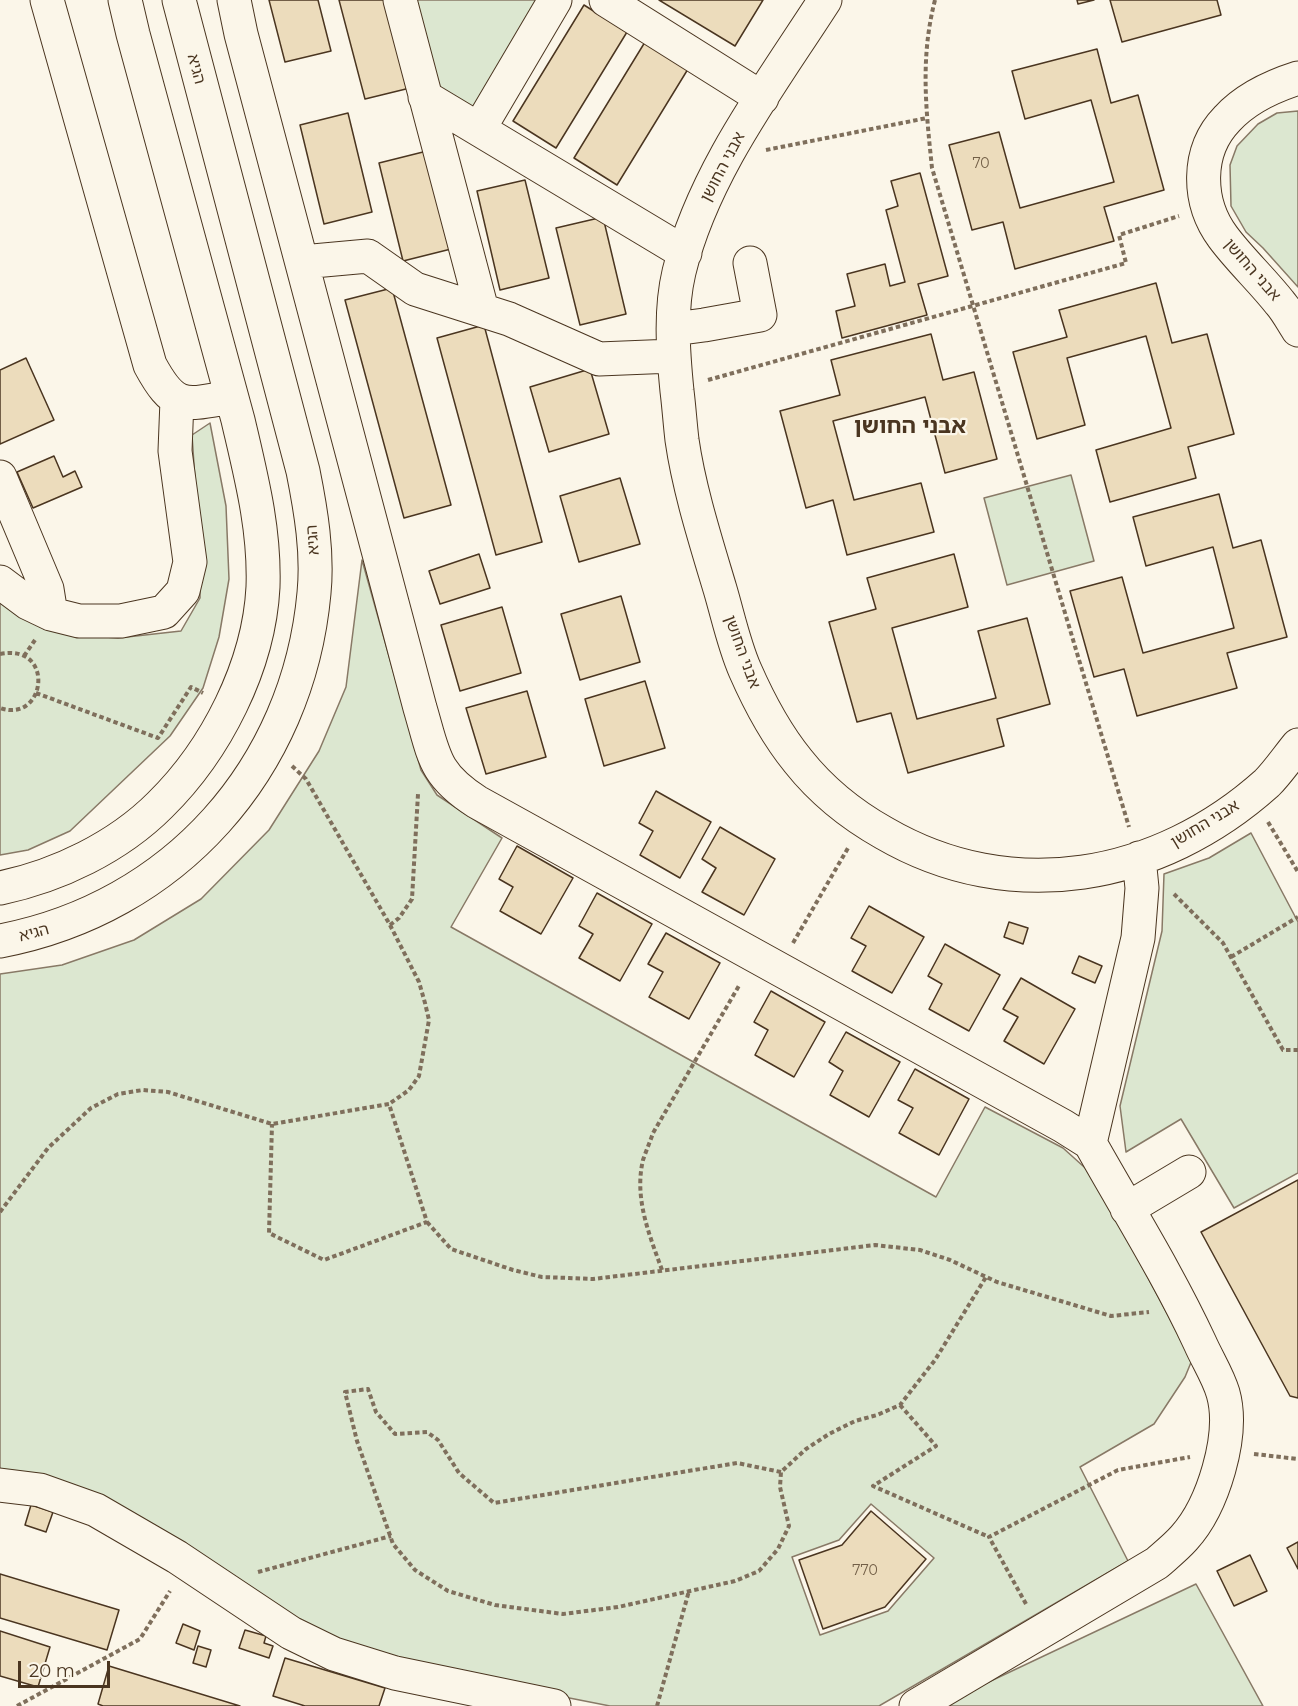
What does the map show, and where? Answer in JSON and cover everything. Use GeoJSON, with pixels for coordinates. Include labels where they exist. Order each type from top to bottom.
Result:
{"type":"FeatureCollection","features":[{"type":"Feature","properties":{"kind":"street"},"geometry":{"type":"LineString","coordinates":[[47,0],[150,365],[161,386],[177,400],[191,403],[231,397]]}},
{"type":"Feature","properties":{"kind":"street"},"geometry":{"type":"LineString","coordinates":[[0,888],[40,877],[74,864],[136,826],[160,806],[204,753],[242,681],[253,650],[263,588],[260,516],[231,397],[125,0]]}},
{"type":"Feature","properties":{"kind":"street","name":"הגיא"},"geometry":{"type":"LineString","coordinates":[[0,941],[23,937],[95,911],[133,891],[168,867],[197,842],[247,782],[268,745],[290,702],[303,663],[310,627],[315,554],[311,509],[288,408],[179,0]]}},
{"type":"Feature","properties":{"kind":"street"},"geometry":{"type":"LineString","coordinates":[[234,0],[435,759],[445,777],[459,791],[477,802],[1064,1126],[1090,1143],[1184,1309],[1223,1393],[1226,1421],[1223,1450],[1213,1487],[1199,1518],[1184,1538],[1157,1563],[916,1706]]}},
{"type":"Feature","properties":{"kind":"street"},"geometry":{"type":"LineString","coordinates":[[400,0],[482,310]]}},
{"type":"Feature","properties":{"kind":"street"},"geometry":{"type":"LineString","coordinates":[[479,129],[555,0]]}},
{"type":"Feature","properties":{"kind":"street"},"geometry":{"type":"LineString","coordinates":[[606,0],[762,98]]}},
{"type":"Feature","properties":{"kind":"street","name":"אבני החושן"},"geometry":{"type":"LineString","coordinates":[[825,0],[726,158],[696,217],[679,273],[673,342],[682,443],[704,534],[743,666],[768,716],[798,762],[830,794],[863,821],[908,847],[945,862],[995,873],[1035,876],[1082,874],[1138,858],[1182,842],[1227,813],[1269,781],[1298,745]]}},
{"type":"Feature","properties":{"kind":"street","name":"אבני החושן"},"geometry":{"type":"LineString","coordinates":[[1298,78],[1267,90],[1226,119],[1212,141],[1204,164],[1203,191],[1222,236],[1282,304],[1298,330]]}},
{"type":"Feature","properties":{"kind":"street"},"geometry":{"type":"LineString","coordinates":[[425,97],[685,253]]}},
{"type":"Feature","properties":{"kind":"street"},"geometry":{"type":"LineString","coordinates":[[302,262],[368,256],[415,289],[509,319],[599,359],[673,342],[704,325],[760,315],[750,263]]}},
{"type":"Feature","properties":{"kind":"street"},"geometry":{"type":"LineString","coordinates":[[0,582],[27,603],[51,614],[79,621],[121,621],[164,612],[183,591],[190,562],[175,451],[177,400]]}},
{"type":"Feature","properties":{"kind":"street"},"geometry":{"type":"LineString","coordinates":[[0,477],[47,589],[51,614]]}},
{"type":"Feature","properties":{"kind":"street"},"geometry":{"type":"LineString","coordinates":[[1090,1143],[1138,938],[1142,888],[1138,858]]}},
{"type":"Feature","properties":{"kind":"street"},"geometry":{"type":"LineString","coordinates":[[1127,1209],[1189,1172]]}},
{"type":"Feature","properties":{"kind":"street"},"geometry":{"type":"LineString","coordinates":[[0,1485],[40,1490],[96,1510],[187,1563],[291,1633],[334,1654],[395,1673],[439,1695],[554,1706]]}},
{"type":"Feature","properties":{"kind":"path"},"geometry":{"type":"LineString","coordinates":[[935,0],[928,34],[924,92],[933,168],[1138,858]]}},
{"type":"Feature","properties":{"kind":"path"},"geometry":{"type":"LineString","coordinates":[[726,158],[927,118]]}},
{"type":"Feature","properties":{"kind":"path"},"geometry":{"type":"LineString","coordinates":[[677,389],[1126,262],[1119,235],[1208,206]]}},
{"type":"Feature","properties":{"kind":"path"},"geometry":{"type":"LineString","coordinates":[[0,653],[10,652],[28,658],[35,666],[39,684],[31,702],[23,707],[0,708]]}},
{"type":"Feature","properties":{"kind":"path"},"geometry":{"type":"LineString","coordinates":[[36,693],[158,738],[191,687],[229,707]]}},
{"type":"Feature","properties":{"kind":"path"},"geometry":{"type":"LineString","coordinates":[[0,1212],[48,1148],[92,1108],[118,1094],[143,1090],[168,1092],[272,1124],[389,1104],[409,1090],[419,1076],[429,1020],[419,982],[390,925],[306,779],[268,745]]}},
{"type":"Feature","properties":{"kind":"path"},"geometry":{"type":"LineString","coordinates":[[390,925],[399,918],[411,899],[418,790],[435,759]]}},
{"type":"Feature","properties":{"kind":"path"},"geometry":{"type":"LineString","coordinates":[[1251,794],[1298,873]]}},
{"type":"Feature","properties":{"kind":"path"},"geometry":{"type":"LineString","coordinates":[[662,1270],[643,1215],[640,1190],[643,1160],[653,1133],[863,821]]}},
{"type":"Feature","properties":{"kind":"path"},"geometry":{"type":"LineString","coordinates":[[1172,892],[1223,943],[1283,1050],[1298,1050]]}},
{"type":"Feature","properties":{"kind":"path"},"geometry":{"type":"LineString","coordinates":[[1231,957],[1298,917]]}},
{"type":"Feature","properties":{"kind":"path"},"geometry":{"type":"LineString","coordinates":[[389,1104],[428,1222],[451,1249],[513,1270],[542,1277],[593,1279],[875,1245],[920,1250],[950,1260],[986,1277],[1111,1316],[1184,1309]]}},
{"type":"Feature","properties":{"kind":"path"},"geometry":{"type":"LineString","coordinates":[[272,1124],[269,1233],[324,1260],[428,1222]]}},
{"type":"Feature","properties":{"kind":"path"},"geometry":{"type":"LineString","coordinates":[[781,1472],[737,1463],[494,1503],[459,1473],[438,1440],[428,1432],[395,1434],[376,1412],[368,1389],[345,1392],[357,1441],[393,1544],[415,1570],[448,1591],[495,1605],[563,1614],[618,1607],[735,1581],[759,1571],[778,1549],[789,1526],[780,1487],[781,1472],[806,1449],[829,1434],[855,1421],[900,1405],[935,1360],[986,1277]]}},
{"type":"Feature","properties":{"kind":"path"},"geometry":{"type":"LineString","coordinates":[[900,1405],[936,1446],[873,1486],[989,1537],[1041,1632]]}},
{"type":"Feature","properties":{"kind":"path"},"geometry":{"type":"LineString","coordinates":[[989,1537],[1118,1470],[1223,1450],[1298,1458]]}},
{"type":"Feature","properties":{"kind":"path"},"geometry":{"type":"LineString","coordinates":[[225,1589],[255,1573],[391,1536]]}},
{"type":"Feature","properties":{"kind":"path"},"geometry":{"type":"LineString","coordinates":[[17,1706],[140,1639],[187,1563]]}},
{"type":"Feature","properties":{"kind":"path"},"geometry":{"type":"LineString","coordinates":[[657,1706],[690,1591]]}},
{"type":"Feature","properties":{"kind":"green space"},"geometry":{"type":"Polygon","coordinates":[[[410,0],[543,0],[476,114],[435,88],[410,0]]]}},
{"type":"Feature","properties":{"kind":"green space"},"geometry":{"type":"Polygon","coordinates":[[[1298,111],[1298,287],[1246,232],[1231,206],[1230,165],[1237,146],[1258,124],[1277,113],[1298,111]]]}},
{"type":"Feature","properties":{"kind":"green space"},"geometry":{"type":"Polygon","coordinates":[[[210,423],[226,506],[229,579],[219,637],[203,688],[170,736],[70,831],[28,850],[0,855],[0,601],[66,634],[118,638],[181,631],[200,598],[200,554],[192,435],[210,423]]]}},
{"type":"Feature","properties":{"kind":"green space"},"geometry":{"type":"Polygon","coordinates":[[[1071,475],[1094,561],[1007,585],[984,498],[1071,475]]]}},
{"type":"Feature","properties":{"kind":"green space"},"geometry":{"type":"Polygon","coordinates":[[[362,560],[421,770],[437,795],[502,838],[451,927],[936,1197],[985,1107],[1063,1148],[1093,1175],[1192,1360],[1185,1377],[1154,1424],[1080,1467],[1128,1561],[879,1706],[610,1706],[473,1679],[399,1661],[341,1640],[0,1477],[0,974],[62,965],[134,940],[201,899],[269,830],[319,751],[346,687],[362,560]],[[871,1504],[839,1540],[792,1557],[820,1635],[888,1611],[934,1558],[871,1504]]]}},
{"type":"Feature","properties":{"kind":"green space"},"geometry":{"type":"Polygon","coordinates":[[[1251,833],[1298,922],[1298,1173],[1234,1208],[1181,1119],[1126,1152],[1120,1106],[1162,931],[1164,874],[1209,858],[1251,833]]]}},
{"type":"Feature","properties":{"kind":"green space"},"geometry":{"type":"Polygon","coordinates":[[[1196,1584],[1263,1706],[938,1706],[1196,1584]]]}},
{"type":"Feature","properties":{"kind":"building"},"geometry":{"type":"Polygon","coordinates":[[[269,0],[318,0],[331,51],[285,62],[269,0]]]}},
{"type":"Feature","properties":{"kind":"building"},"geometry":{"type":"Polygon","coordinates":[[[339,0],[388,0],[410,88],[365,99],[339,0]]]}},
{"type":"Feature","properties":{"kind":"building"},"geometry":{"type":"Polygon","coordinates":[[[659,0],[763,0],[735,46],[659,0]]]}},
{"type":"Feature","properties":{"kind":"building"},"geometry":{"type":"Polygon","coordinates":[[[1077,0],[1094,0],[1078,4],[1077,0]]]}},
{"type":"Feature","properties":{"kind":"building"},"geometry":{"type":"Polygon","coordinates":[[[1110,0],[1217,0],[1221,15],[1122,42],[1110,0]]]}},
{"type":"Feature","properties":{"kind":"building"},"geometry":{"type":"Polygon","coordinates":[[[584,5],[627,32],[556,148],[513,121],[584,5]]]}},
{"type":"Feature","properties":{"kind":"building"},"geometry":{"type":"Polygon","coordinates":[[[645,42],[688,69],[617,185],[574,158],[645,42]]]}},
{"type":"Feature","properties":{"kind":"building"},"geometry":{"type":"Polygon","coordinates":[[[1097,49],[1111,103],[1138,95],[1164,190],[1104,207],[1114,241],[1015,269],[1003,222],[972,230],[949,145],[999,132],[1020,208],[1114,182],[1091,100],[1025,119],[1012,71],[1097,49]]]}},
{"type":"Feature","properties":{"kind":"building"},"geometry":{"type":"Polygon","coordinates":[[[348,113],[372,212],[324,224],[300,125],[348,113]]]}},
{"type":"Feature","properties":{"kind":"building"},"geometry":{"type":"Polygon","coordinates":[[[427,151],[451,249],[403,261],[379,163],[427,151]]]}},
{"type":"Feature","properties":{"kind":"building"},"geometry":{"type":"Polygon","coordinates":[[[920,173],[948,276],[918,284],[927,315],[842,338],[836,311],[855,306],[847,274],[885,264],[890,286],[905,282],[886,210],[898,206],[891,181],[920,173]]]}},
{"type":"Feature","properties":{"kind":"building"},"geometry":{"type":"Polygon","coordinates":[[[525,180],[549,278],[500,290],[477,191],[525,180]]]}},
{"type":"Feature","properties":{"kind":"building"},"geometry":{"type":"Polygon","coordinates":[[[603,217],[626,314],[580,325],[556,228],[603,217]]]}},
{"type":"Feature","properties":{"kind":"building"},"geometry":{"type":"Polygon","coordinates":[[[1156,283],[1172,343],[1207,334],[1234,434],[1188,447],[1196,478],[1110,502],[1096,450],[1171,428],[1146,336],[1067,358],[1085,425],[1037,439],[1013,352],[1067,337],[1059,310],[1156,283]]]}},
{"type":"Feature","properties":{"kind":"building"},"geometry":{"type":"Polygon","coordinates":[[[392,288],[451,505],[404,518],[345,300],[392,288]]]}},
{"type":"Feature","properties":{"kind":"building"},"geometry":{"type":"Polygon","coordinates":[[[484,325],[542,542],[496,555],[437,338],[484,325]]]}},
{"type":"Feature","properties":{"kind":"building"},"geometry":{"type":"Polygon","coordinates":[[[931,334],[943,380],[974,372],[997,459],[945,473],[925,397],[833,421],[854,500],[921,483],[934,532],[847,555],[833,500],[806,508],[780,411],[840,395],[831,360],[931,334]]]}},
{"type":"Feature","properties":{"kind":"building"},"geometry":{"type":"Polygon","coordinates":[[[26,358],[54,420],[0,444],[0,370],[26,358]]]}},
{"type":"Feature","properties":{"kind":"building"},"geometry":{"type":"Polygon","coordinates":[[[590,369],[609,434],[549,452],[530,387],[590,369]]]}},
{"type":"Feature","properties":{"kind":"building"},"geometry":{"type":"Polygon","coordinates":[[[54,456],[63,477],[75,471],[82,487],[33,508],[17,472],[54,456]]]}},
{"type":"Feature","properties":{"kind":"building"},"geometry":{"type":"Polygon","coordinates":[[[620,478],[640,544],[579,562],[560,496],[620,478]]]}},
{"type":"Feature","properties":{"kind":"building"},"geometry":{"type":"Polygon","coordinates":[[[1219,494],[1233,548],[1261,540],[1287,637],[1227,653],[1237,688],[1137,716],[1124,669],[1094,677],[1070,591],[1122,577],[1143,653],[1234,628],[1213,547],[1146,566],[1133,517],[1219,494]]]}},
{"type":"Feature","properties":{"kind":"building"},"geometry":{"type":"Polygon","coordinates":[[[479,554],[490,588],[440,604],[429,571],[479,554]]]}},
{"type":"Feature","properties":{"kind":"building"},"geometry":{"type":"Polygon","coordinates":[[[954,554],[968,607],[892,628],[917,719],[996,698],[978,631],[1027,618],[1050,704],[997,719],[1004,746],[908,773],[891,713],[857,722],[829,622],[876,609],[867,578],[954,554]]]}},
{"type":"Feature","properties":{"kind":"building"},"geometry":{"type":"Polygon","coordinates":[[[621,596],[640,662],[580,680],[561,614],[621,596]]]}},
{"type":"Feature","properties":{"kind":"building"},"geometry":{"type":"Polygon","coordinates":[[[502,607],[521,673],[460,691],[441,625],[502,607]]]}},
{"type":"Feature","properties":{"kind":"building"},"geometry":{"type":"Polygon","coordinates":[[[645,681],[665,748],[604,766],[585,699],[645,681]]]}},
{"type":"Feature","properties":{"kind":"building"},"geometry":{"type":"Polygon","coordinates":[[[527,691],[546,757],[486,774],[466,708],[527,691]]]}},
{"type":"Feature","properties":{"kind":"building"},"geometry":{"type":"Polygon","coordinates":[[[656,791],[711,822],[680,878],[640,855],[653,831],[639,823],[656,791]]]}},
{"type":"Feature","properties":{"kind":"building"},"geometry":{"type":"Polygon","coordinates":[[[720,827],[775,859],[744,915],[702,892],[716,868],[702,859],[720,827]]]}},
{"type":"Feature","properties":{"kind":"building"},"geometry":{"type":"Polygon","coordinates":[[[517,846],[573,878],[541,934],[500,911],[513,887],[499,879],[517,846]]]}},
{"type":"Feature","properties":{"kind":"building"},"geometry":{"type":"Polygon","coordinates":[[[597,893],[652,924],[620,981],[579,958],[593,934],[579,926],[597,893]]]}},
{"type":"Feature","properties":{"kind":"building"},"geometry":{"type":"Polygon","coordinates":[[[869,906],[924,937],[892,993],[852,971],[866,946],[851,938],[869,906]]]}},
{"type":"Feature","properties":{"kind":"building"},"geometry":{"type":"Polygon","coordinates":[[[1009,922],[1028,928],[1023,944],[1004,937],[1009,922]]]}},
{"type":"Feature","properties":{"kind":"building"},"geometry":{"type":"Polygon","coordinates":[[[666,933],[720,963],[689,1019],[649,997],[663,972],[648,964],[666,933]]]}},
{"type":"Feature","properties":{"kind":"building"},"geometry":{"type":"Polygon","coordinates":[[[945,944],[1000,975],[969,1031],[929,1009],[942,984],[928,976],[945,944]]]}},
{"type":"Feature","properties":{"kind":"building"},"geometry":{"type":"Polygon","coordinates":[[[1079,956],[1102,966],[1095,983],[1072,973],[1079,956]]]}},
{"type":"Feature","properties":{"kind":"building"},"geometry":{"type":"Polygon","coordinates":[[[1021,978],[1075,1009],[1044,1064],[1004,1041],[1018,1017],[1003,1009],[1021,978]]]}},
{"type":"Feature","properties":{"kind":"building"},"geometry":{"type":"Polygon","coordinates":[[[771,991],[825,1022],[794,1077],[755,1055],[768,1030],[754,1022],[771,991]]]}},
{"type":"Feature","properties":{"kind":"building"},"geometry":{"type":"Polygon","coordinates":[[[846,1032],[900,1062],[869,1117],[830,1095],[843,1071],[829,1062],[846,1032]]]}},
{"type":"Feature","properties":{"kind":"building"},"geometry":{"type":"Polygon","coordinates":[[[915,1069],[969,1099],[939,1155],[899,1133],[913,1108],[898,1100],[915,1069]]]}},
{"type":"Feature","properties":{"kind":"building"},"geometry":{"type":"Polygon","coordinates":[[[1298,1180],[1298,1398],[1290,1396],[1201,1232],[1298,1180]]]}},
{"type":"Feature","properties":{"kind":"building"},"geometry":{"type":"Polygon","coordinates":[[[31,1505],[53,1512],[46,1532],[25,1525],[31,1505]]]}},
{"type":"Feature","properties":{"kind":"building"},"geometry":{"type":"Polygon","coordinates":[[[871,1511],[926,1559],[885,1607],[823,1629],[799,1560],[842,1545],[871,1511]]]}},
{"type":"Feature","properties":{"kind":"building"},"geometry":{"type":"Polygon","coordinates":[[[1298,1542],[1298,1569],[1287,1548],[1298,1542]]]}},
{"type":"Feature","properties":{"kind":"building"},"geometry":{"type":"Polygon","coordinates":[[[1250,1555],[1267,1591],[1234,1606],[1217,1571],[1250,1555]]]}},
{"type":"Feature","properties":{"kind":"building"},"geometry":{"type":"Polygon","coordinates":[[[0,1574],[119,1610],[107,1650],[0,1618],[0,1574]]]}},
{"type":"Feature","properties":{"kind":"building"},"geometry":{"type":"Polygon","coordinates":[[[183,1624],[200,1631],[194,1650],[176,1643],[183,1624]]]}},
{"type":"Feature","properties":{"kind":"building"},"geometry":{"type":"Polygon","coordinates":[[[245,1630],[266,1636],[264,1643],[273,1646],[269,1658],[239,1648],[245,1630]]]}},
{"type":"Feature","properties":{"kind":"building"},"geometry":{"type":"Polygon","coordinates":[[[0,1631],[50,1647],[38,1687],[0,1676],[0,1631]]]}},
{"type":"Feature","properties":{"kind":"building"},"geometry":{"type":"Polygon","coordinates":[[[198,1646],[211,1650],[206,1667],[193,1663],[198,1646]]]}},
{"type":"Feature","properties":{"kind":"building"},"geometry":{"type":"Polygon","coordinates":[[[285,1658],[385,1688],[379,1706],[305,1706],[273,1696],[285,1658]]]}},
{"type":"Feature","properties":{"kind":"building"},"geometry":{"type":"Polygon","coordinates":[[[109,1666],[240,1706],[103,1706],[98,1704],[109,1666]]]}},
{"type":"Feature","properties":{"kind":"district","name":"אבני החושן"},"geometry":{"type":"Point","coordinates":[910,427]}}]}
